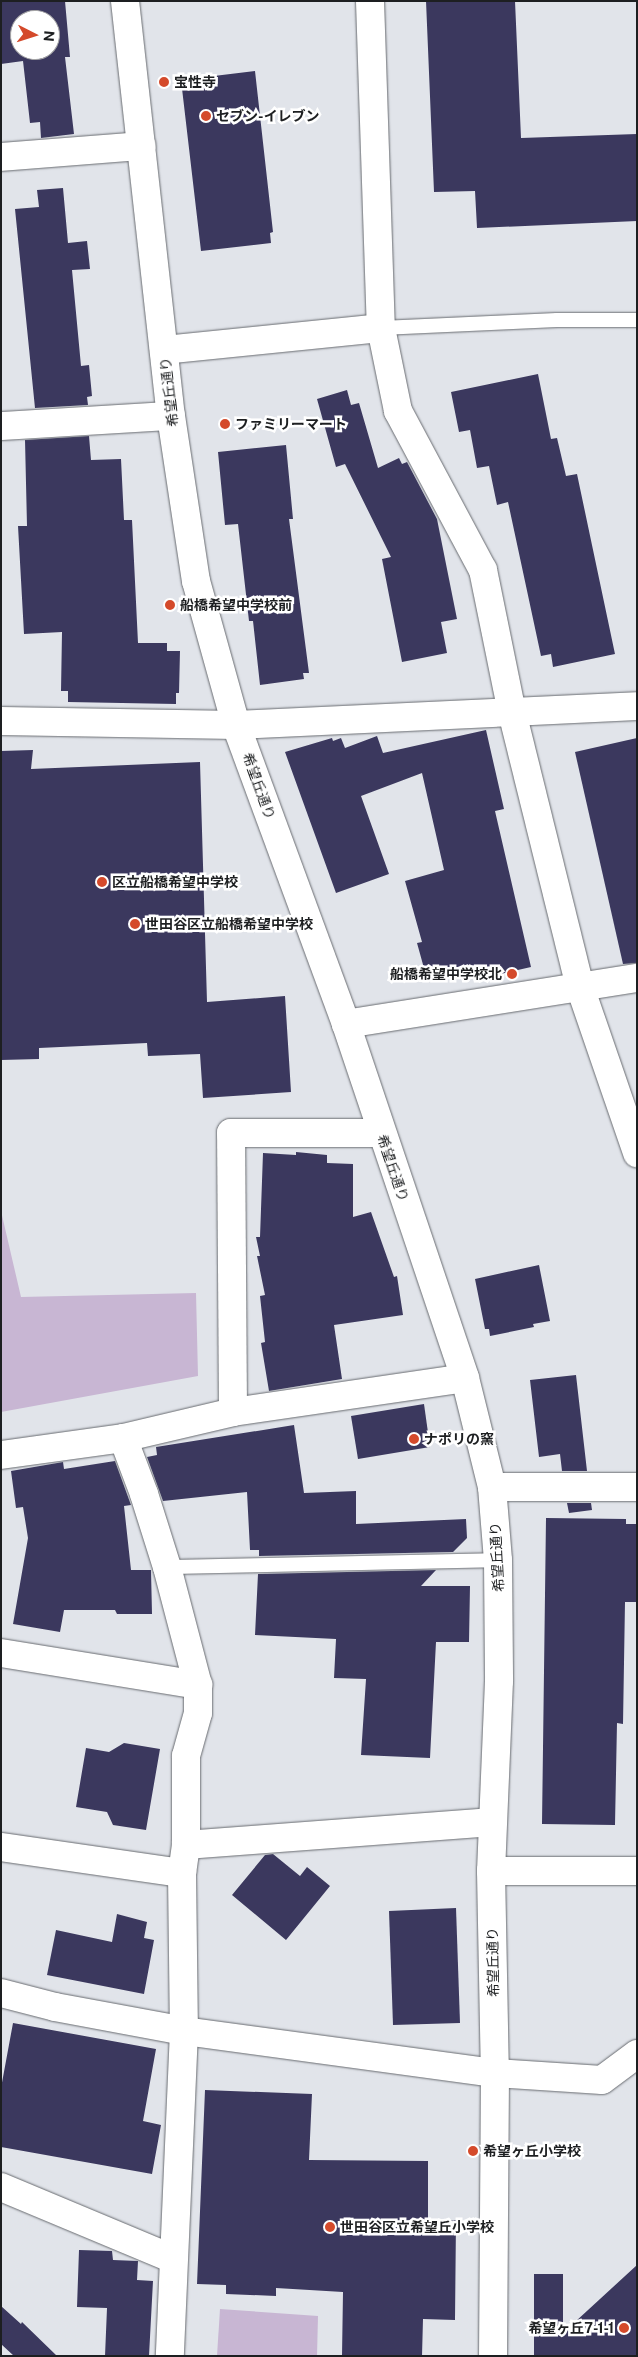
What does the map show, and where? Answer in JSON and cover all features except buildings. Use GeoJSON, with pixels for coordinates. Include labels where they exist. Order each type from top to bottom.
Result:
{"type":"FeatureCollection","features":[{"type":"Feature","properties":{"kind":"street","name":"希望丘通り"},"geometry":{"type":"LineString","coordinates":[[124,1],[142,146],[171,416],[196,580],[236,725],[346,1024],[381,1133],[465,1378],[492,1487],[498,1560],[499,1681],[491,1871],[495,2073],[493,2356]]}},
{"type":"Feature","properties":{"kind":"street"},"geometry":{"type":"LineString","coordinates":[[370,1],[381,328],[398,411],[483,570],[512,712],[580,987],[637,1153]]}},
{"type":"Feature","properties":{"kind":"street"},"geometry":{"type":"LineString","coordinates":[[1,157],[142,146]]}},
{"type":"Feature","properties":{"kind":"street"},"geometry":{"type":"LineString","coordinates":[[164,350],[381,328]]}},
{"type":"Feature","properties":{"kind":"street"},"geometry":{"type":"LineString","coordinates":[[1,426],[171,416]]}},
{"type":"Feature","properties":{"kind":"street"},"geometry":{"type":"LineString","coordinates":[[1,720],[236,725],[637,706]]}},
{"type":"Feature","properties":{"kind":"street"},"geometry":{"type":"LineString","coordinates":[[346,1024],[637,978]]}},
{"type":"Feature","properties":{"kind":"street"},"geometry":{"type":"LineString","coordinates":[[233,1412],[231,1133],[381,1133]]}},
{"type":"Feature","properties":{"kind":"street"},"geometry":{"type":"LineString","coordinates":[[1,1455],[123,1438],[233,1412],[465,1378]]}},
{"type":"Feature","properties":{"kind":"street"},"geometry":{"type":"LineString","coordinates":[[123,1438],[144,1494],[167,1566],[198,1684],[198,1713],[186,1756],[186,1845],[182,1873],[184,2031],[170,2356]]}},
{"type":"Feature","properties":{"kind":"street"},"geometry":{"type":"LineString","coordinates":[[492,1487],[637,1487]]}},
{"type":"Feature","properties":{"kind":"street"},"geometry":{"type":"LineString","coordinates":[[1,1653],[198,1684]]}},
{"type":"Feature","properties":{"kind":"street"},"geometry":{"type":"LineString","coordinates":[[186,1845],[492,1822]]}},
{"type":"Feature","properties":{"kind":"street"},"geometry":{"type":"LineString","coordinates":[[1,1848],[182,1873]]}},
{"type":"Feature","properties":{"kind":"street"},"geometry":{"type":"LineString","coordinates":[[491,1871],[637,1871]]}},
{"type":"Feature","properties":{"kind":"street"},"geometry":{"type":"LineString","coordinates":[[1,1994],[184,2031],[495,2073],[602,2080],[637,2054]]}},
{"type":"Feature","properties":{"kind":"street"},"geometry":{"type":"LineString","coordinates":[[1,2187],[173,2259]]}},
{"type":"Feature","properties":{"kind":"lane"},"geometry":{"type":"LineString","coordinates":[[381,328],[557,320],[637,320]]}},
{"type":"Feature","properties":{"kind":"lane"},"geometry":{"type":"LineString","coordinates":[[167,1566],[498,1560]]}},
{"type":"Feature","properties":{"kind":"shaded area"},"geometry":{"type":"Polygon","coordinates":[[[1,1211],[21,1297],[196,1293],[198,1376],[1,1412],[1,1211]]]}},
{"type":"Feature","properties":{"kind":"shaded area"},"geometry":{"type":"Polygon","coordinates":[[[220,2309],[318,2316],[317,2356],[217,2356],[220,2309]]]}},
{"type":"Feature","properties":{"kind":"place","name":"宝性寺"},"geometry":{"type":"Point","coordinates":[164,82]}},
{"type":"Feature","properties":{"kind":"place","name":"セブン-イレブン"},"geometry":{"type":"Point","coordinates":[206,116]}},
{"type":"Feature","properties":{"kind":"place","name":"ファミリーマート"},"geometry":{"type":"Point","coordinates":[225,424]}},
{"type":"Feature","properties":{"kind":"place","name":"船橋希望中学校前"},"geometry":{"type":"Point","coordinates":[170,605]}},
{"type":"Feature","properties":{"kind":"place","name":"区立船橋希望中学校"},"geometry":{"type":"Point","coordinates":[102,882]}},
{"type":"Feature","properties":{"kind":"place","name":"世田谷区立船橋希望中学校"},"geometry":{"type":"Point","coordinates":[135,924]}},
{"type":"Feature","properties":{"kind":"place","name":"船橋希望中学校北"},"geometry":{"type":"Point","coordinates":[512,974]}},
{"type":"Feature","properties":{"kind":"place","name":"ナポリの窯"},"geometry":{"type":"Point","coordinates":[414,1439]}},
{"type":"Feature","properties":{"kind":"place","name":"希望ヶ丘小学校"},"geometry":{"type":"Point","coordinates":[473,2151]}},
{"type":"Feature","properties":{"kind":"place","name":"世田谷区立希望丘小学校"},"geometry":{"type":"Point","coordinates":[330,2227]}},
{"type":"Feature","properties":{"kind":"place","name":"希望ヶ丘7-1-1"},"geometry":{"type":"Point","coordinates":[624,2328]}}]}
